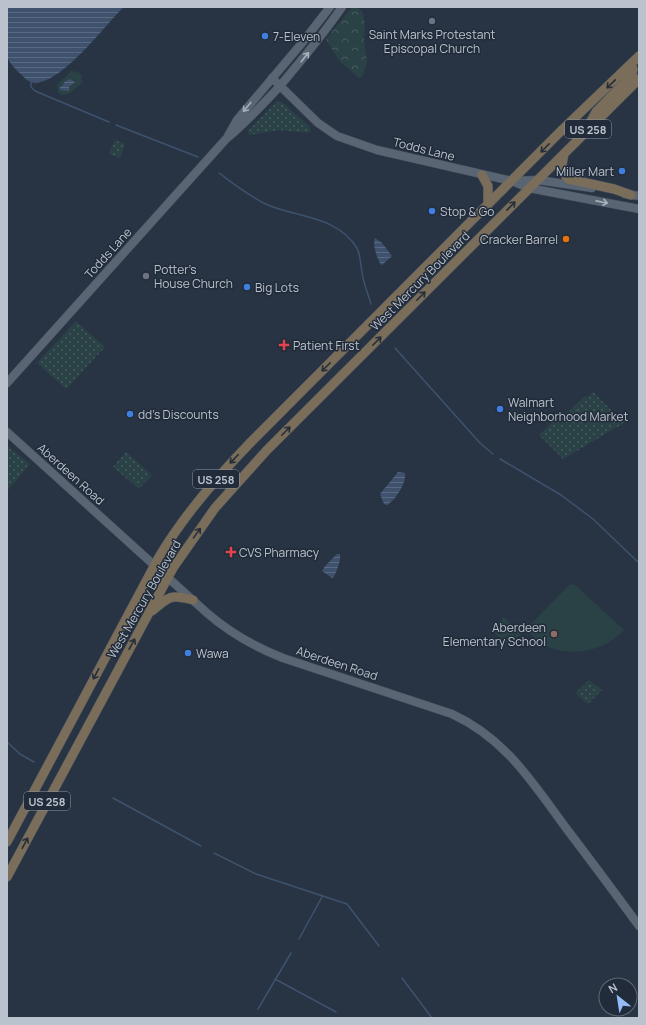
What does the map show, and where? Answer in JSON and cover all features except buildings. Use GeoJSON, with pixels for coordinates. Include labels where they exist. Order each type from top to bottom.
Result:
{"type":"FeatureCollection","features":[{"type":"Feature","properties":{"kind":"highway","name":"West Mercury Boulevard"},"geometry":{"type":"LineString","coordinates":[[7,842],[155,565],[188,513],[227,467],[639,56]]}},
{"type":"Feature","properties":{"kind":"highway"},"geometry":{"type":"LineString","coordinates":[[584,133],[596,112],[632,75],[633,69],[631,64]]}},
{"type":"Feature","properties":{"kind":"highway","name":"West Mercury Boulevard"},"geometry":{"type":"LineString","coordinates":[[7,877],[168,577],[201,526],[246,471],[639,79]]}},
{"type":"Feature","properties":{"kind":"highway"},"geometry":{"type":"LineString","coordinates":[[564,154],[562,170],[568,179],[614,189],[635,196]]}},
{"type":"Feature","properties":{"kind":"highway"},"geometry":{"type":"LineString","coordinates":[[482,175],[488,186],[488,205]]}},
{"type":"Feature","properties":{"kind":"highway"},"geometry":{"type":"LineString","coordinates":[[147,616],[171,597],[178,596],[193,600]]}},
{"type":"Feature","properties":{"kind":"main road"},"geometry":{"type":"LineString","coordinates":[[272,78],[302,44],[330,7]]}},
{"type":"Feature","properties":{"kind":"main road"},"geometry":{"type":"LineString","coordinates":[[279,86],[308,54],[342,7]]}},
{"type":"Feature","properties":{"kind":"main road","name":"Todds Lane"},"geometry":{"type":"LineString","coordinates":[[226,139],[237,120],[272,78],[318,123],[337,136],[377,150],[512,181]]}},
{"type":"Feature","properties":{"kind":"main road","name":"Todds Lane"},"geometry":{"type":"LineString","coordinates":[[7,383],[226,139],[244,125],[279,86]]}},
{"type":"Feature","properties":{"kind":"main road"},"geometry":{"type":"LineString","coordinates":[[512,181],[538,180],[635,196]]}},
{"type":"Feature","properties":{"kind":"main road"},"geometry":{"type":"LineString","coordinates":[[512,181],[529,188],[639,209]]}},
{"type":"Feature","properties":{"kind":"main road","name":"Aberdeen Road"},"geometry":{"type":"LineString","coordinates":[[7,432],[227,629],[256,647],[283,658],[437,708],[459,717],[484,732],[518,763],[639,926]]}},
{"type":"Feature","properties":{"kind":"green space"},"geometry":{"type":"Polygon","coordinates":[[[352,7],[358,7],[363,13],[365,26],[364,41],[367,63],[362,77],[359,78],[339,61],[326,39],[352,7]]]}},
{"type":"Feature","properties":{"kind":"green space"},"geometry":{"type":"Polygon","coordinates":[[[72,70],[75,73],[77,71],[83,77],[81,79],[83,82],[69,94],[61,95],[58,92],[57,85],[72,70]]]}},
{"type":"Feature","properties":{"kind":"green space"},"geometry":{"type":"Polygon","coordinates":[[[276,102],[282,102],[309,126],[311,131],[308,133],[279,130],[249,135],[248,131],[276,102]]]}},
{"type":"Feature","properties":{"kind":"green space"},"geometry":{"type":"Polygon","coordinates":[[[115,140],[125,144],[120,158],[109,154],[115,140]]]}},
{"type":"Feature","properties":{"kind":"green space"},"geometry":{"type":"Polygon","coordinates":[[[76,321],[105,347],[66,389],[37,363],[76,321]]]}},
{"type":"Feature","properties":{"kind":"green space"},"geometry":{"type":"Polygon","coordinates":[[[593,392],[624,423],[563,459],[539,435],[554,420],[557,423],[585,396],[587,397],[593,392]]]}},
{"type":"Feature","properties":{"kind":"green space"},"geometry":{"type":"Polygon","coordinates":[[[7,446],[30,464],[7,491],[7,446]]]}},
{"type":"Feature","properties":{"kind":"green space"},"geometry":{"type":"Polygon","coordinates":[[[126,452],[152,475],[139,489],[113,467],[126,452]]]}},
{"type":"Feature","properties":{"kind":"green space"},"geometry":{"type":"Polygon","coordinates":[[[574,584],[624,630],[606,644],[595,648],[584,651],[561,651],[539,642],[526,629],[569,585],[574,584]]]}},
{"type":"Feature","properties":{"kind":"green space"},"geometry":{"type":"Polygon","coordinates":[[[504,617],[522,633],[509,646],[491,630],[504,617]]]}},
{"type":"Feature","properties":{"kind":"green space"},"geometry":{"type":"Polygon","coordinates":[[[589,680],[602,690],[588,704],[575,693],[589,680]]]}},
{"type":"Feature","properties":{"kind":"water"},"geometry":{"type":"Polygon","coordinates":[[[7,7],[124,7],[66,67],[52,77],[40,82],[27,80],[9,61],[6,50],[7,7]]]}},
{"type":"Feature","properties":{"kind":"water"},"geometry":{"type":"Polygon","coordinates":[[[70,79],[75,82],[69,87],[69,91],[60,90],[60,87],[64,82],[70,79]]]}},
{"type":"Feature","properties":{"kind":"water"},"geometry":{"type":"Polygon","coordinates":[[[375,238],[382,243],[392,256],[382,265],[380,264],[376,253],[374,244],[375,238]]]}},
{"type":"Feature","properties":{"kind":"water"},"geometry":{"type":"Polygon","coordinates":[[[398,472],[405,473],[402,486],[390,503],[387,505],[384,504],[380,494],[398,472]]]}},
{"type":"Feature","properties":{"kind":"water"},"geometry":{"type":"Polygon","coordinates":[[[337,554],[340,554],[339,563],[334,577],[332,578],[322,571],[337,554]]]}},
{"type":"Feature","properties":{"kind":"waterway"},"geometry":{"type":"LineString","coordinates":[[31,81],[31,87],[35,91],[109,122]]}},
{"type":"Feature","properties":{"kind":"waterway"},"geometry":{"type":"LineString","coordinates":[[116,125],[198,157]]}},
{"type":"Feature","properties":{"kind":"waterway"},"geometry":{"type":"LineString","coordinates":[[219,173],[261,202],[317,219],[349,237],[357,248],[360,257],[363,280],[371,304]]}},
{"type":"Feature","properties":{"kind":"waterway"},"geometry":{"type":"LineString","coordinates":[[395,348],[480,443],[493,454]]}},
{"type":"Feature","properties":{"kind":"waterway"},"geometry":{"type":"LineString","coordinates":[[500,459],[561,495],[593,519],[639,563]]}},
{"type":"Feature","properties":{"kind":"waterway"},"geometry":{"type":"LineString","coordinates":[[7,742],[20,754],[34,762]]}},
{"type":"Feature","properties":{"kind":"waterway"},"geometry":{"type":"LineString","coordinates":[[113,798],[201,846]]}},
{"type":"Feature","properties":{"kind":"waterway"},"geometry":{"type":"LineString","coordinates":[[214,853],[256,874],[347,904],[379,946]]}},
{"type":"Feature","properties":{"kind":"waterway"},"geometry":{"type":"LineString","coordinates":[[299,939],[322,897]]}},
{"type":"Feature","properties":{"kind":"waterway"},"geometry":{"type":"LineString","coordinates":[[258,1009],[291,953]]}},
{"type":"Feature","properties":{"kind":"waterway"},"geometry":{"type":"LineString","coordinates":[[402,978],[432,1018]]}},
{"type":"Feature","properties":{"kind":"waterway"},"geometry":{"type":"LineString","coordinates":[[275,979],[336,1012]]}},
{"type":"Feature","properties":{"kind":"place","name":"Saint Marks Protestant Episcopal Church"},"geometry":{"type":"Point","coordinates":[432,21]}},
{"type":"Feature","properties":{"kind":"place","name":"7-Eleven"},"geometry":{"type":"Point","coordinates":[265,36]}},
{"type":"Feature","properties":{"kind":"place","name":"Miller Mart"},"geometry":{"type":"Point","coordinates":[622,171]}},
{"type":"Feature","properties":{"kind":"place","name":"Stop & Go"},"geometry":{"type":"Point","coordinates":[432,211]}},
{"type":"Feature","properties":{"kind":"place","name":"Cracker Barrel"},"geometry":{"type":"Point","coordinates":[566,239]}},
{"type":"Feature","properties":{"kind":"place","name":"Potter’s House Church"},"geometry":{"type":"Point","coordinates":[146,276]}},
{"type":"Feature","properties":{"kind":"place","name":"Big Lots"},"geometry":{"type":"Point","coordinates":[247,287]}},
{"type":"Feature","properties":{"kind":"place","name":"Patient First"},"geometry":{"type":"Point","coordinates":[284,345]}},
{"type":"Feature","properties":{"kind":"place","name":"Walmart Neighborhood Market"},"geometry":{"type":"Point","coordinates":[500,409]}},
{"type":"Feature","properties":{"kind":"place","name":"dd's Discounts"},"geometry":{"type":"Point","coordinates":[130,414]}},
{"type":"Feature","properties":{"kind":"place","name":"CVS Pharmacy"},"geometry":{"type":"Point","coordinates":[231,552]}},
{"type":"Feature","properties":{"kind":"place","name":"Aberdeen Elementary School"},"geometry":{"type":"Point","coordinates":[554,634]}},
{"type":"Feature","properties":{"kind":"place","name":"Wawa"},"geometry":{"type":"Point","coordinates":[188,653]}}]}
